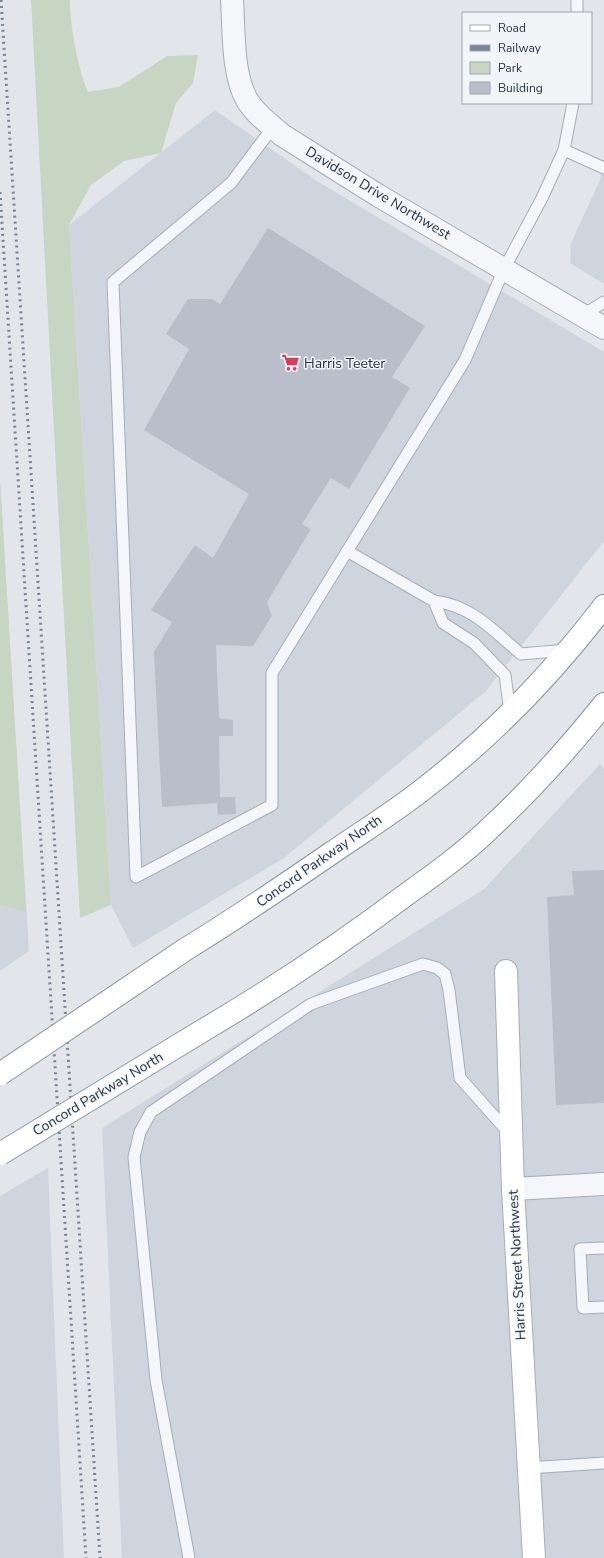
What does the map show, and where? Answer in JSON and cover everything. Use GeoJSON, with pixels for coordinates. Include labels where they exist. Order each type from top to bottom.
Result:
{"type":"FeatureCollection","features":[{"type":"Feature","properties":{"kind":"main road","name":"Concord Parkway North"},"geometry":{"type":"LineString","coordinates":[[0,1074],[186,950],[235,920],[426,787],[489,734],[510,713],[568,650],[604,606]]}},
{"type":"Feature","properties":{"kind":"main road","name":"Concord Parkway North"},"geometry":{"type":"LineString","coordinates":[[0,1154],[268,992],[378,916],[451,861],[486,831],[543,775],[604,704]]}},
{"type":"Feature","properties":{"kind":"main road","name":"Harris Street Northwest"},"geometry":{"type":"LineString","coordinates":[[506,971],[513,1189],[534,1558]]}},
{"type":"Feature","properties":{"kind":"street","name":"Davidson Drive Northwest"},"geometry":{"type":"LineString","coordinates":[[232,0],[235,51],[240,83],[248,100],[282,135],[379,196],[604,328]]}},
{"type":"Feature","properties":{"kind":"street"},"geometry":{"type":"LineString","coordinates":[[513,1189],[604,1184]]}},
{"type":"Feature","properties":{"kind":"lane"},"geometry":{"type":"LineString","coordinates":[[577,0],[577,12]]}},
{"type":"Feature","properties":{"kind":"lane"},"geometry":{"type":"LineString","coordinates":[[273,126],[231,182],[113,282],[136,877],[272,805],[272,673],[465,360],[504,269],[542,198],[564,150],[573,104]]}},
{"type":"Feature","properties":{"kind":"lane"},"geometry":{"type":"LineString","coordinates":[[564,150],[604,168]]}},
{"type":"Feature","properties":{"kind":"lane"},"geometry":{"type":"LineString","coordinates":[[582,315],[604,302]]}},
{"type":"Feature","properties":{"kind":"lane"},"geometry":{"type":"LineString","coordinates":[[347,551],[434,601],[452,604],[476,616],[521,654],[568,650]]}},
{"type":"Feature","properties":{"kind":"lane"},"geometry":{"type":"LineString","coordinates":[[434,601],[442,623],[474,643],[505,675],[510,713]]}},
{"type":"Feature","properties":{"kind":"lane"},"geometry":{"type":"LineString","coordinates":[[189,1558],[156,1380],[134,1157],[140,1132],[152,1112],[311,1004],[423,964],[437,968],[445,974],[449,990],[460,1078],[511,1134]]}},
{"type":"Feature","properties":{"kind":"lane"},"geometry":{"type":"LineString","coordinates":[[604,1248],[580,1250],[583,1308],[604,1307]]}},
{"type":"Feature","properties":{"kind":"lane"},"geometry":{"type":"LineString","coordinates":[[528,1468],[604,1463]]}},
{"type":"Feature","properties":{"kind":"shaded area"},"geometry":{"type":"Polygon","coordinates":[[[215,110],[317,181],[604,352],[604,541],[485,692],[284,858],[133,948],[111,905],[69,225],[215,110]]]}},
{"type":"Feature","properties":{"kind":"shaded area"},"geometry":{"type":"Polygon","coordinates":[[[604,160],[604,284],[570,263],[571,243],[600,180],[604,160]]]}},
{"type":"Feature","properties":{"kind":"shaded area"},"geometry":{"type":"Polygon","coordinates":[[[0,480],[29,951],[0,971],[0,480]]]}},
{"type":"Feature","properties":{"kind":"shaded area"},"geometry":{"type":"Polygon","coordinates":[[[600,764],[604,769],[604,1558],[122,1558],[102,1128],[484,889],[600,764]]]}},
{"type":"Feature","properties":{"kind":"shaded area"},"geometry":{"type":"Polygon","coordinates":[[[48,1168],[64,1558],[0,1558],[0,1196],[48,1168]]]}},
{"type":"Feature","properties":{"kind":"green space"},"geometry":{"type":"Polygon","coordinates":[[[31,0],[70,0],[71,22],[75,47],[84,83],[88,92],[119,87],[167,56],[198,55],[193,83],[176,103],[161,153],[124,161],[91,185],[69,225],[111,905],[80,918],[31,0]]]}},
{"type":"Feature","properties":{"kind":"green space"},"geometry":{"type":"Polygon","coordinates":[[[0,480],[26,912],[0,905],[0,480]]]}},
{"type":"Feature","properties":{"kind":"building","name":"Harris Teeter"},"geometry":{"type":"Polygon","coordinates":[[[268,228],[425,326],[392,377],[410,388],[349,489],[331,478],[302,524],[311,529],[267,602],[272,616],[253,646],[216,645],[219,718],[233,720],[233,736],[219,736],[220,797],[235,797],[236,814],[218,815],[217,803],[162,807],[154,652],[172,622],[151,610],[195,545],[213,558],[249,494],[144,430],[189,349],[166,334],[188,299],[212,299],[220,304],[268,228]]]}},
{"type":"Feature","properties":{"kind":"building"},"geometry":{"type":"Polygon","coordinates":[[[604,870],[604,1103],[556,1105],[547,897],[574,895],[572,871],[604,870]]]}},
{"type":"Feature","properties":{"kind":"railway"},"geometry":{"type":"LineString","coordinates":[[1,0],[100,1558]]}},
{"type":"Feature","properties":{"kind":"railway"},"geometry":{"type":"LineString","coordinates":[[0,192],[86,1558]]}},
{"type":"Feature","properties":{"kind":"place","name":"Harris Teeter"},"geometry":{"type":"Point","coordinates":[291,363]}}]}
